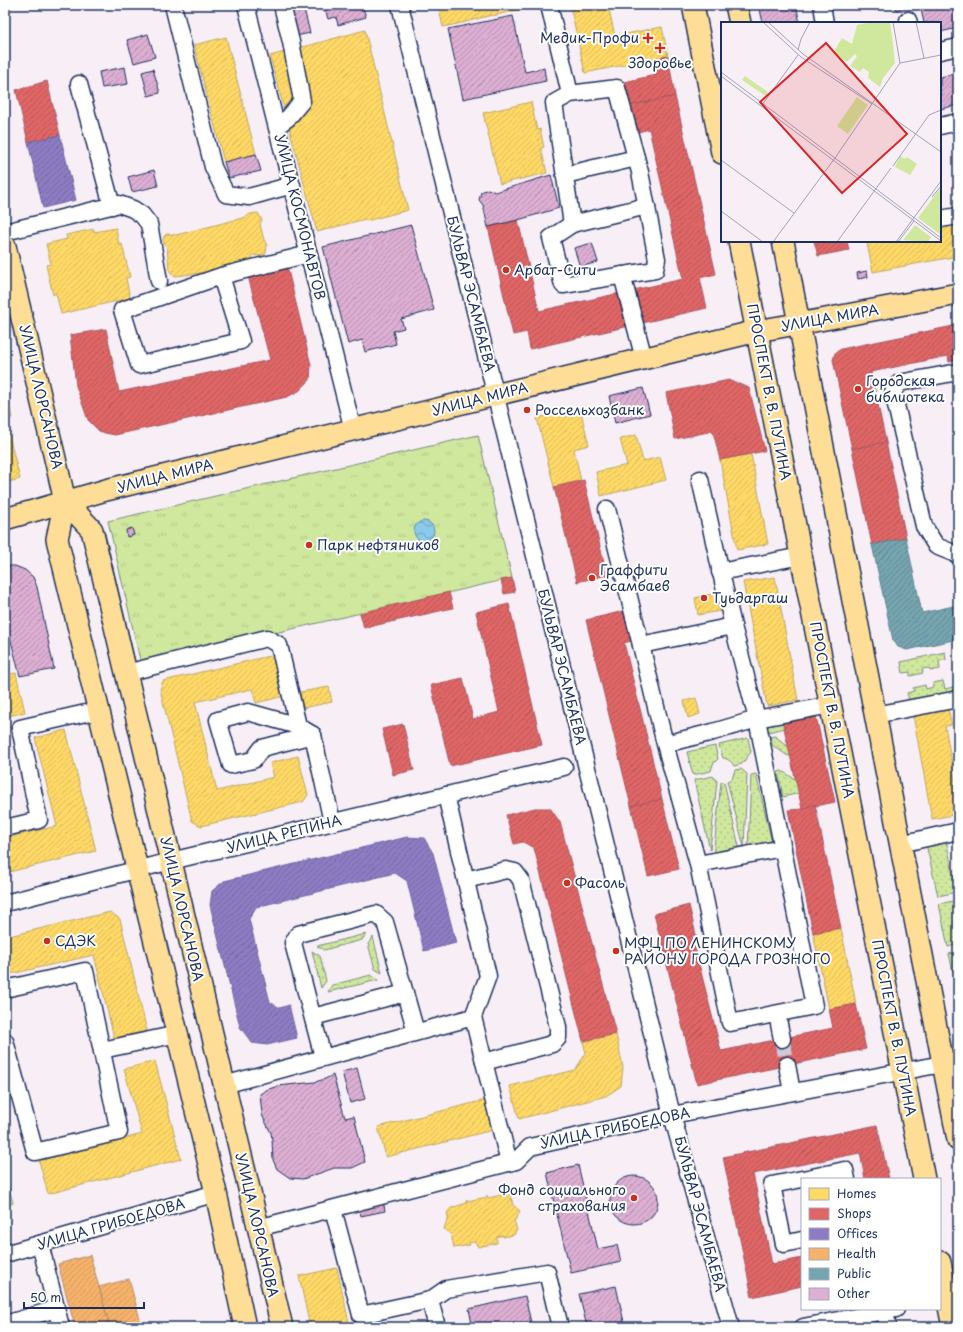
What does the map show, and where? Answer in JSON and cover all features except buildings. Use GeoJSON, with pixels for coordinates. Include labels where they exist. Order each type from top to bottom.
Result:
{"type":"FeatureCollection","features":[{"type":"Feature","properties":{"kind":"main road"},"geometry":{"type":"LineString","coordinates":[[693,5],[721,148]]}},
{"type":"Feature","properties":{"kind":"main road"},"geometry":{"type":"LineString","coordinates":[[736,5],[740,22]]}},
{"type":"Feature","properties":{"kind":"main road","name":"ПРОСПЕКТ В. В. ПУТИНА"},"geometry":{"type":"LineString","coordinates":[[739,242],[924,1178]]}},
{"type":"Feature","properties":{"kind":"main road"},"geometry":{"type":"LineString","coordinates":[[783,242],[900,844],[951,1063],[958,1140]]}},
{"type":"Feature","properties":{"kind":"main road","name":"УЛИЦА ЛОРСАНОВА"},"geometry":{"type":"LineString","coordinates":[[5,246],[65,501],[57,539],[216,1193],[245,1327]]}},
{"type":"Feature","properties":{"kind":"main road","name":"УЛИЦА МИРА"},"geometry":{"type":"LineString","coordinates":[[5,519],[106,490],[496,396],[757,331],[958,294]]}},
{"type":"Feature","properties":{"kind":"main road","name":"УЛИЦА ЛОРСАНОВА"},"geometry":{"type":"LineString","coordinates":[[65,501],[92,530],[282,1327]]}},
{"type":"Feature","properties":{"kind":"main road"},"geometry":{"type":"LineString","coordinates":[[941,1266],[948,1297],[952,1327]]}},
{"type":"Feature","properties":{"kind":"street"},"geometry":{"type":"LineString","coordinates":[[173,5],[213,167],[226,194],[249,197],[292,185]]}},
{"type":"Feature","properties":{"kind":"street","name":"УЛИЦА КОСМОНАВТОВ"},"geometry":{"type":"LineString","coordinates":[[246,5],[352,430]]}},
{"type":"Feature","properties":{"kind":"street"},"geometry":{"type":"LineString","coordinates":[[277,126],[288,118],[302,101],[291,42],[282,5]]}},
{"type":"Feature","properties":{"kind":"street","name":"БУЛЬВАР ЭСАМБАЕВА"},"geometry":{"type":"LineString","coordinates":[[400,5],[672,1115],[731,1327]]}},
{"type":"Feature","properties":{"kind":"street"},"geometry":{"type":"LineString","coordinates":[[549,5],[570,94]]}},
{"type":"Feature","properties":{"kind":"street"},"geometry":{"type":"LineString","coordinates":[[822,5],[825,22]]}},
{"type":"Feature","properties":{"kind":"street"},"geometry":{"type":"LineString","coordinates":[[941,50],[958,47]]}},
{"type":"Feature","properties":{"kind":"street"},"geometry":{"type":"LineString","coordinates":[[79,84],[112,206]]}},
{"type":"Feature","properties":{"kind":"street"},"geometry":{"type":"LineString","coordinates":[[572,224],[554,103],[570,94],[617,88],[636,158],[647,206],[657,259],[655,270],[563,285],[551,238],[572,224],[647,206]]}},
{"type":"Feature","properties":{"kind":"street"},"geometry":{"type":"LineString","coordinates":[[941,126],[958,122]]}},
{"type":"Feature","properties":{"kind":"street"},"geometry":{"type":"LineString","coordinates":[[565,175],[636,158]]}},
{"type":"Feature","properties":{"kind":"street"},"geometry":{"type":"LineString","coordinates":[[5,232],[119,204],[133,209],[142,215],[149,224],[159,281]]}},
{"type":"Feature","properties":{"kind":"street"},"geometry":{"type":"LineString","coordinates":[[941,219],[958,216]]}},
{"type":"Feature","properties":{"kind":"street"},"geometry":{"type":"LineString","coordinates":[[221,276],[241,341],[139,365],[122,310],[221,276],[309,254]]}},
{"type":"Feature","properties":{"kind":"street"},"geometry":{"type":"LineString","coordinates":[[622,275],[644,359]]}},
{"type":"Feature","properties":{"kind":"street"},"geometry":{"type":"LineString","coordinates":[[958,372],[899,383],[893,392],[924,526],[936,546],[958,555]]}},
{"type":"Feature","properties":{"kind":"street"},"geometry":{"type":"LineString","coordinates":[[607,509],[665,744],[698,864],[730,1023],[814,1006],[757,719],[720,572],[700,479]]}},
{"type":"Feature","properties":{"kind":"street"},"geometry":{"type":"LineString","coordinates":[[720,572],[802,556]]}},
{"type":"Feature","properties":{"kind":"street"},"geometry":{"type":"LineString","coordinates":[[641,645],[734,626]]}},
{"type":"Feature","properties":{"kind":"street"},"geometry":{"type":"LineString","coordinates":[[126,673],[267,638],[279,645],[298,726]]}},
{"type":"Feature","properties":{"kind":"street"},"geometry":{"type":"LineString","coordinates":[[875,715],[958,699]]}},
{"type":"Feature","properties":{"kind":"street"},"geometry":{"type":"LineString","coordinates":[[665,744],[757,719],[831,705]]}},
{"type":"Feature","properties":{"kind":"street"},"geometry":{"type":"LineString","coordinates":[[5,828],[39,820],[20,728],[99,710]]}},
{"type":"Feature","properties":{"kind":"street"},"geometry":{"type":"LineString","coordinates":[[313,735],[262,748],[253,760],[231,765],[218,720],[248,712],[298,726],[313,735],[332,822]]}},
{"type":"Feature","properties":{"kind":"street","name":"УЛИЦА РЕПИНА"},"geometry":{"type":"LineString","coordinates":[[5,903],[171,861],[564,767]]}},
{"type":"Feature","properties":{"kind":"street"},"geometry":{"type":"LineString","coordinates":[[446,795],[488,976],[473,1017],[509,1163]]}},
{"type":"Feature","properties":{"kind":"street"},"geometry":{"type":"LineString","coordinates":[[900,844],[958,831]]}},
{"type":"Feature","properties":{"kind":"street"},"geometry":{"type":"LineString","coordinates":[[698,864],[782,848]]}},
{"type":"Feature","properties":{"kind":"street"},"geometry":{"type":"LineString","coordinates":[[466,880],[506,870],[515,872],[521,880],[558,1027],[558,1038],[552,1044],[484,1062]]}},
{"type":"Feature","properties":{"kind":"street"},"geometry":{"type":"LineString","coordinates":[[324,1058],[293,943],[298,934],[376,914],[384,922],[416,1032]]}},
{"type":"Feature","properties":{"kind":"street"},"geometry":{"type":"LineString","coordinates":[[5,989],[85,971],[120,1132],[35,1152],[5,1041]]}},
{"type":"Feature","properties":{"kind":"street"},"geometry":{"type":"LineString","coordinates":[[313,1017],[405,993]]}},
{"type":"Feature","properties":{"kind":"street"},"geometry":{"type":"LineString","coordinates":[[777,1014],[782,1039]]}},
{"type":"Feature","properties":{"kind":"street"},"geometry":{"type":"LineString","coordinates":[[224,1085],[473,1017]]}},
{"type":"Feature","properties":{"kind":"street"},"geometry":{"type":"LineString","coordinates":[[102,1050],[178,1034]]}},
{"type":"Feature","properties":{"kind":"street","name":"УЛИЦА ГРИБОЕДОВА"},"geometry":{"type":"LineString","coordinates":[[258,1228],[516,1161],[530,1147],[672,1115],[951,1063]]}},
{"type":"Feature","properties":{"kind":"street"},"geometry":{"type":"LineString","coordinates":[[787,1065],[792,1092]]}},
{"type":"Feature","properties":{"kind":"street"},"geometry":{"type":"LineString","coordinates":[[808,1178],[845,1170],[846,1178]]}},
{"type":"Feature","properties":{"kind":"street"},"geometry":{"type":"LineString","coordinates":[[801,1179],[772,1185],[784,1244],[801,1240]]}},
{"type":"Feature","properties":{"kind":"street","name":"УЛИЦА ГРИБОЕДОВА"},"geometry":{"type":"LineString","coordinates":[[5,1254],[216,1193]]}},
{"type":"Feature","properties":{"kind":"street"},"geometry":{"type":"LineString","coordinates":[[333,1208],[361,1315],[430,1300],[446,1289],[547,1272],[560,1327]]}},
{"type":"Feature","properties":{"kind":"street"},"geometry":{"type":"LineString","coordinates":[[40,1244],[61,1327]]}},
{"type":"Feature","properties":{"kind":"street"},"geometry":{"type":"LineString","coordinates":[[430,1300],[437,1327]]}},
{"type":"Feature","properties":{"kind":"street"},"geometry":{"type":"LineString","coordinates":[[5,1324],[56,1309]]}},
{"type":"Feature","properties":{"kind":"street"},"geometry":{"type":"LineString","coordinates":[[811,1326],[890,1310],[888,1327]]}},
{"type":"Feature","properties":{"kind":"green space","name":"Парк нефтяников"},"geometry":{"type":"Polygon","coordinates":[[[478,435],[512,578],[141,664],[108,521],[478,435]]]}},
{"type":"Feature","properties":{"kind":"green space"},"geometry":{"type":"Polygon","coordinates":[[[105,533],[136,665],[130,666],[99,535],[105,533]]]}},
{"type":"Feature","properties":{"kind":"green space"},"geometry":{"type":"Polygon","coordinates":[[[945,652],[946,660],[939,661],[940,669],[930,671],[929,668],[922,669],[923,673],[910,676],[910,672],[903,673],[901,662],[945,652]]]}},
{"type":"Feature","properties":{"kind":"green space"},"geometry":{"type":"Polygon","coordinates":[[[943,681],[945,689],[953,687],[954,695],[910,704],[907,693],[914,691],[913,688],[925,685],[926,689],[933,687],[933,683],[943,681]]]}},
{"type":"Feature","properties":{"kind":"green space"},"geometry":{"type":"Polygon","coordinates":[[[801,718],[802,724],[764,733],[763,727],[801,718]]]}},
{"type":"Feature","properties":{"kind":"green space"},"geometry":{"type":"Polygon","coordinates":[[[775,736],[796,753],[788,756],[772,745],[770,737],[775,736]]]}},
{"type":"Feature","properties":{"kind":"green space"},"geometry":{"type":"Polygon","coordinates":[[[748,738],[751,752],[742,764],[734,766],[729,760],[723,758],[719,745],[748,738]]]}},
{"type":"Feature","properties":{"kind":"green space"},"geometry":{"type":"Polygon","coordinates":[[[715,746],[718,759],[713,764],[711,771],[693,775],[687,752],[715,746]]]}},
{"type":"Feature","properties":{"kind":"green space"},"geometry":{"type":"Polygon","coordinates":[[[741,769],[747,774],[744,847],[727,781],[732,779],[735,770],[741,769]]]}},
{"type":"Feature","properties":{"kind":"green space"},"geometry":{"type":"Polygon","coordinates":[[[782,771],[812,790],[783,797],[778,772],[782,771]]]}},
{"type":"Feature","properties":{"kind":"green space"},"geometry":{"type":"Polygon","coordinates":[[[756,774],[772,843],[748,849],[751,775],[756,774]]]}},
{"type":"Feature","properties":{"kind":"green space"},"geometry":{"type":"Polygon","coordinates":[[[713,776],[717,781],[710,850],[694,780],[713,776]]]}},
{"type":"Feature","properties":{"kind":"green space"},"geometry":{"type":"Polygon","coordinates":[[[721,782],[724,782],[740,851],[713,857],[721,782]]]}},
{"type":"Feature","properties":{"kind":"green space"},"geometry":{"type":"Polygon","coordinates":[[[946,840],[957,892],[938,896],[926,844],[946,840]]]}},
{"type":"Feature","properties":{"kind":"green space"},"geometry":{"type":"Polygon","coordinates":[[[958,900],[958,944],[948,947],[939,904],[958,900]]]}},
{"type":"Feature","properties":{"kind":"green space"},"geometry":{"type":"Polygon","coordinates":[[[366,934],[362,940],[324,950],[317,946],[366,934]]]}},
{"type":"Feature","properties":{"kind":"green space"},"geometry":{"type":"Polygon","coordinates":[[[373,937],[382,973],[375,969],[368,944],[373,937]]]}},
{"type":"Feature","properties":{"kind":"green space"},"geometry":{"type":"Polygon","coordinates":[[[312,951],[320,956],[326,981],[321,988],[312,951]]]}},
{"type":"Feature","properties":{"kind":"green space"},"geometry":{"type":"Polygon","coordinates":[[[958,952],[958,994],[949,954],[958,952]]]}},
{"type":"Feature","properties":{"kind":"green space"},"geometry":{"type":"Polygon","coordinates":[[[371,975],[378,980],[328,992],[332,985],[371,975]]]}},
{"type":"Feature","properties":{"kind":"green space"},"geometry":{"type":"Polygon","coordinates":[[[5,1175],[13,1203],[5,1206],[5,1175]]]}},
{"type":"Feature","properties":{"kind":"water"},"geometry":{"type":"Polygon","coordinates":[[[424,521],[431,524],[434,531],[431,538],[424,541],[417,538],[414,531],[417,524],[424,521]]]}},
{"type":"Feature","properties":{"kind":"tunnel"},"geometry":{"type":"LineString","coordinates":[[782,1039],[787,1065]]}},
{"type":"Feature","properties":{"kind":"place","name":"Медик-Профи"},"geometry":{"type":"Point","coordinates":[648,38]}},
{"type":"Feature","properties":{"kind":"place","name":"Здоровье"},"geometry":{"type":"Point","coordinates":[660,48]}},
{"type":"Feature","properties":{"kind":"place","name":"Арбат-Сити"},"geometry":{"type":"Point","coordinates":[506,270]}},
{"type":"Feature","properties":{"kind":"place","name":"Городская библиотека"},"geometry":{"type":"Point","coordinates":[858,389]}},
{"type":"Feature","properties":{"kind":"place","name":"Россельхозбанк"},"geometry":{"type":"Point","coordinates":[527,410]}},
{"type":"Feature","properties":{"kind":"place","name":"Парк нефтяников"},"geometry":{"type":"Point","coordinates":[309,545]}},
{"type":"Feature","properties":{"kind":"place","name":"Граффити Эсамбаев"},"geometry":{"type":"Point","coordinates":[592,578]}},
{"type":"Feature","properties":{"kind":"place","name":"Туьдаргаш"},"geometry":{"type":"Point","coordinates":[704,598]}},
{"type":"Feature","properties":{"kind":"place","name":"Фасоль"},"geometry":{"type":"Point","coordinates":[567,883]}},
{"type":"Feature","properties":{"kind":"place","name":"СДЭК"},"geometry":{"type":"Point","coordinates":[47,941]}},
{"type":"Feature","properties":{"kind":"place","name":"МФЦ ПО ЛЕНИНСКОМУ РАЙОНУ ГОРОДА ГРОЗНОГО"},"geometry":{"type":"Point","coordinates":[616,951]}},
{"type":"Feature","properties":{"kind":"place","name":"Фонд социального страхования"},"geometry":{"type":"Point","coordinates":[634,1198]}}]}
